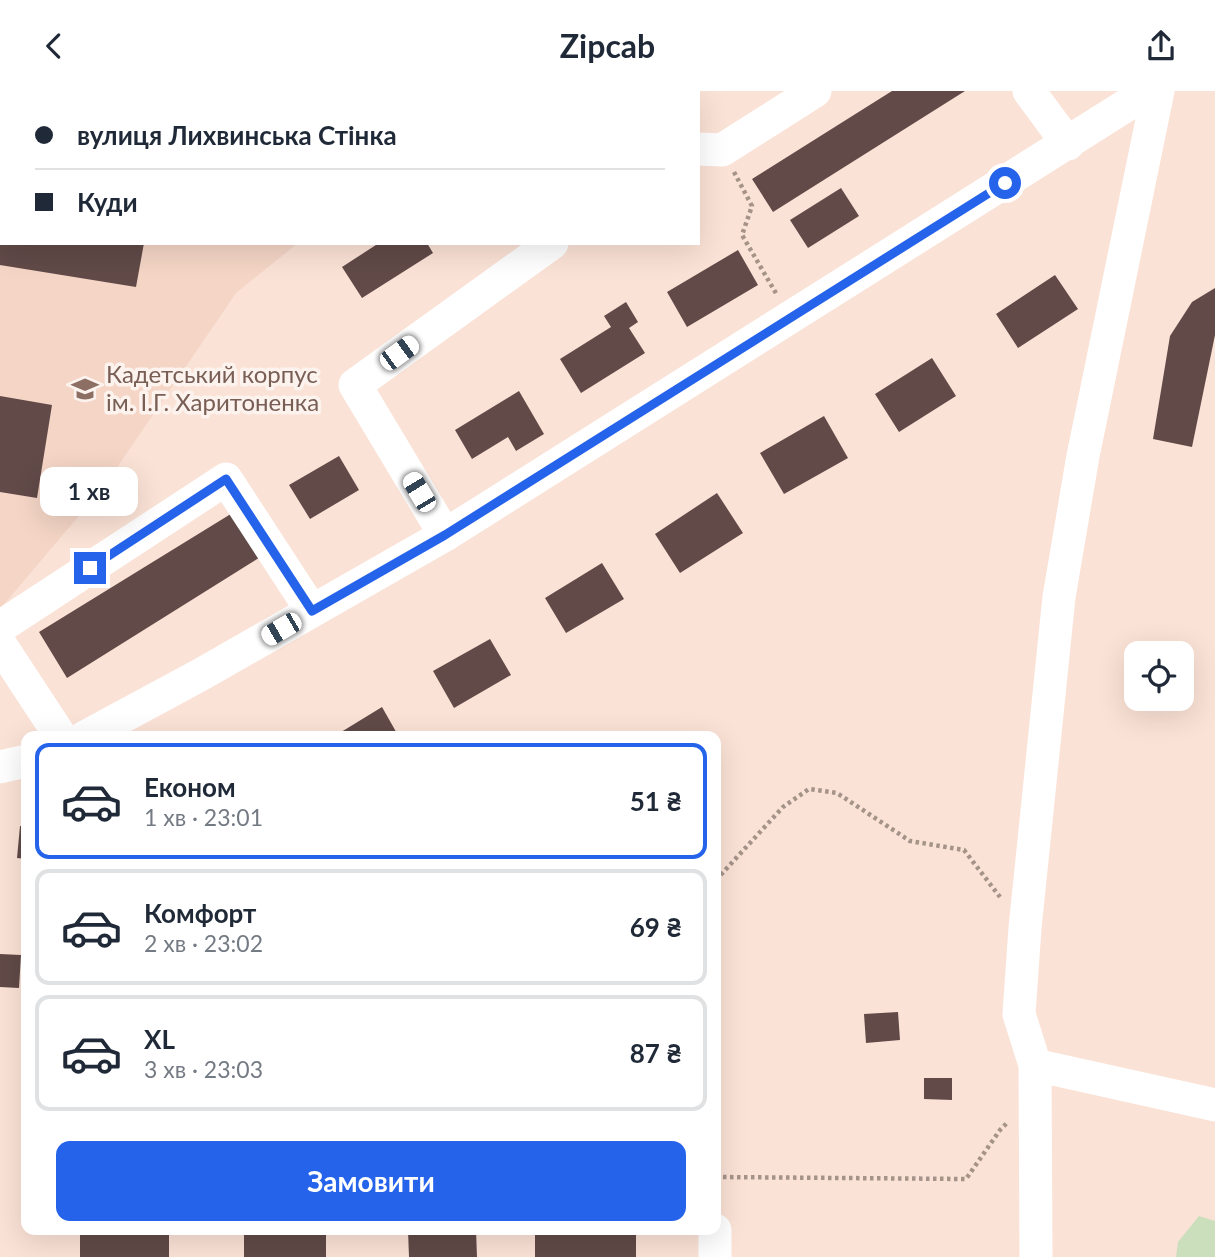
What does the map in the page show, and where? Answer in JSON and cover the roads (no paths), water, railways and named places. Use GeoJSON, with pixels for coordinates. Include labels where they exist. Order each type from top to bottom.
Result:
{"type":"FeatureCollection","features":[{"type":"Feature","properties":{"kind":"street"},"geometry":{"type":"LineString","coordinates":[[710,150],[815,91]]}},
{"type":"Feature","properties":{"kind":"street"},"geometry":{"type":"LineString","coordinates":[[1029,91],[1068,144]]}},
{"type":"Feature","properties":{"kind":"street"},"geometry":{"type":"LineString","coordinates":[[96,731],[445,535],[1149,91]]}},
{"type":"Feature","properties":{"kind":"street"},"geometry":{"type":"LineString","coordinates":[[1036,1257],[1034,1081],[1018,1014],[1059,597],[1083,456],[1158,91]]}},
{"type":"Feature","properties":{"kind":"street"},"geometry":{"type":"LineString","coordinates":[[445,535],[355,385],[549,245]]}},
{"type":"Feature","properties":{"kind":"street"},"geometry":{"type":"LineString","coordinates":[[0,627],[226,479],[312,611]]}},
{"type":"Feature","properties":{"kind":"street"},"geometry":{"type":"LineString","coordinates":[[0,644],[57,731]]}},
{"type":"Feature","properties":{"kind":"street"},"geometry":{"type":"LineString","coordinates":[[0,767],[21,762]]}},
{"type":"Feature","properties":{"kind":"street"},"geometry":{"type":"LineString","coordinates":[[1034,1081],[1215,1105]]}},
{"type":"Feature","properties":{"kind":"street"},"geometry":{"type":"LineString","coordinates":[[715,1235],[715,1257]]}},
{"type":"Feature","properties":{"kind":"place","name":"Кадетський корпус ім. І.Г. Харитоненка"},"geometry":{"type":"Point","coordinates":[85,389]}}]}
